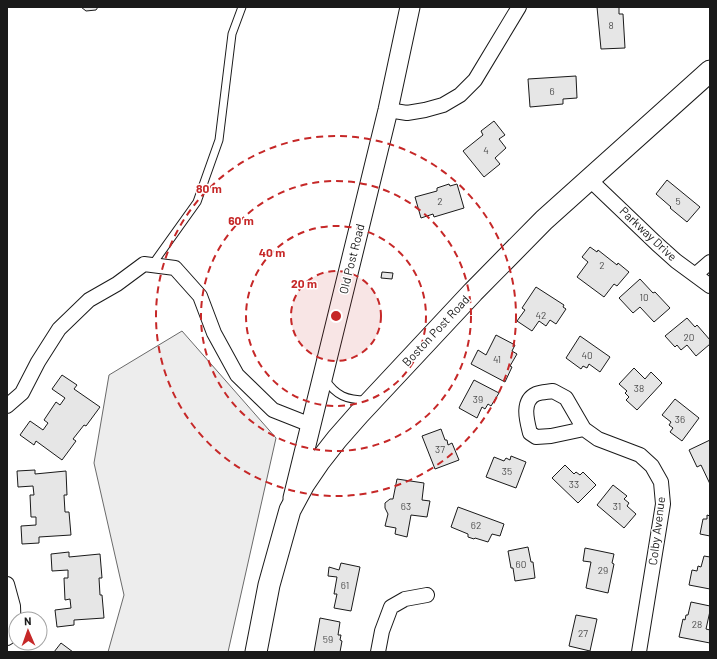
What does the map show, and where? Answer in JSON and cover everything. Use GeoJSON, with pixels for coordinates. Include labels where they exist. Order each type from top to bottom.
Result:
{"type":"FeatureCollection","features":[{"type":"Feature","properties":{"kind":"main road","name":"Boston Post Road"},"geometry":{"type":"LineString","coordinates":[[256,652],[269,585],[290,510],[304,484],[319,462],[337,439],[473,292],[544,220],[710,71]]}},
{"type":"Feature","properties":{"kind":"street","name":"Old Post Road"},"geometry":{"type":"LineString","coordinates":[[290,510],[388,110],[410,7]]}},
{"type":"Feature","properties":{"kind":"street"},"geometry":{"type":"LineString","coordinates":[[388,110],[407,113],[426,110],[443,105],[460,95],[475,80],[519,7]]}},
{"type":"Feature","properties":{"kind":"street","name":"Parkway Drive"},"geometry":{"type":"LineString","coordinates":[[589,179],[676,261],[710,286]]}},
{"type":"Feature","properties":{"kind":"street"},"geometry":{"type":"LineString","coordinates":[[695,275],[710,262]]}},
{"type":"Feature","properties":{"kind":"street"},"geometry":{"type":"LineString","coordinates":[[7,406],[22,393],[38,362],[59,329],[89,300],[117,284],[144,264],[175,268],[200,296],[214,333],[237,375],[272,410],[311,425]]}},
{"type":"Feature","properties":{"kind":"street","name":"Colby Avenue"},"geometry":{"type":"LineString","coordinates":[[584,429],[598,439],[640,455],[652,466],[661,482],[663,504],[639,652]]}},
{"type":"Feature","properties":{"kind":"street"},"geometry":{"type":"LineString","coordinates":[[7,584],[13,606],[14,633],[7,638]]}},
{"type":"Feature","properties":{"kind":"street"},"geometry":{"type":"LineString","coordinates":[[378,652],[382,632],[391,607],[405,599],[427,595]]}},
{"type":"Feature","properties":{"kind":"lane"},"geometry":{"type":"LineString","coordinates":[[152,265],[197,202],[219,140],[232,34],[242,7]]}},
{"type":"Feature","properties":{"kind":"lane"},"geometry":{"type":"LineString","coordinates":[[323,375],[330,386],[340,395],[356,400],[373,400]]}},
{"type":"Feature","properties":{"kind":"shaded area"},"geometry":{"type":"Polygon","coordinates":[[[182,331],[276,438],[228,652],[108,652],[124,595],[94,463],[109,375],[182,331]]]}},
{"type":"Feature","properties":{"kind":"building"},"geometry":{"type":"Polygon","coordinates":[[[81,7],[98,7],[96,10],[86,11],[81,7]]]}},
{"type":"Feature","properties":{"kind":"building"},"geometry":{"type":"Polygon","coordinates":[[[597,7],[619,7],[619,14],[623,14],[625,48],[601,49],[597,7]]]}},
{"type":"Feature","properties":{"kind":"building"},"geometry":{"type":"Polygon","coordinates":[[[576,76],[577,98],[563,99],[563,104],[530,107],[528,79],[576,76]]]}},
{"type":"Feature","properties":{"kind":"building"},"geometry":{"type":"Polygon","coordinates":[[[494,121],[505,135],[499,139],[506,148],[495,158],[500,164],[484,177],[463,151],[483,135],[481,131],[494,121]]]}},
{"type":"Feature","properties":{"kind":"building"},"geometry":{"type":"Polygon","coordinates":[[[667,180],[700,207],[687,222],[656,194],[667,180]]]}},
{"type":"Feature","properties":{"kind":"building"},"geometry":{"type":"Polygon","coordinates":[[[449,184],[450,186],[457,184],[464,208],[434,217],[433,214],[421,218],[415,197],[437,191],[437,188],[449,184]]]}},
{"type":"Feature","properties":{"kind":"building"},"geometry":{"type":"Polygon","coordinates":[[[590,247],[597,252],[598,250],[617,265],[618,263],[629,272],[617,286],[614,284],[604,297],[577,277],[588,262],[582,257],[590,247]]]}},
{"type":"Feature","properties":{"kind":"building"},"geometry":{"type":"Polygon","coordinates":[[[382,272],[393,273],[392,279],[381,278],[382,272]]]}},
{"type":"Feature","properties":{"kind":"building"},"geometry":{"type":"Polygon","coordinates":[[[640,279],[670,308],[654,322],[640,307],[633,313],[619,298],[640,279]]]}},
{"type":"Feature","properties":{"kind":"building"},"geometry":{"type":"Polygon","coordinates":[[[536,287],[564,305],[563,307],[566,309],[556,324],[550,320],[546,326],[539,321],[532,331],[517,321],[525,310],[522,308],[536,287]]]}},
{"type":"Feature","properties":{"kind":"building"},"geometry":{"type":"Polygon","coordinates":[[[687,318],[695,327],[697,325],[710,340],[710,344],[696,356],[687,345],[681,350],[677,345],[675,347],[665,336],[687,318]]]}},
{"type":"Feature","properties":{"kind":"building"},"geometry":{"type":"Polygon","coordinates":[[[496,335],[515,345],[512,351],[517,354],[510,366],[512,367],[505,382],[471,364],[478,350],[486,355],[496,335]]]}},
{"type":"Feature","properties":{"kind":"building"},"geometry":{"type":"Polygon","coordinates":[[[580,336],[610,357],[600,372],[589,364],[587,368],[583,366],[581,369],[566,358],[580,336]]]}},
{"type":"Feature","properties":{"kind":"building"},"geometry":{"type":"Polygon","coordinates":[[[634,368],[645,379],[651,372],[662,383],[637,410],[626,400],[629,397],[625,393],[627,391],[619,384],[634,368]]]}},
{"type":"Feature","properties":{"kind":"building"},"geometry":{"type":"Polygon","coordinates":[[[62,375],[77,385],[74,389],[100,407],[86,426],[84,425],[73,439],[76,441],[62,460],[36,441],[34,445],[20,435],[30,421],[43,430],[48,423],[44,420],[56,402],[60,405],[65,398],[52,389],[62,375]]]}},
{"type":"Feature","properties":{"kind":"building"},"geometry":{"type":"Polygon","coordinates":[[[474,380],[499,393],[491,406],[488,404],[485,409],[482,407],[477,418],[459,408],[474,380]]]}},
{"type":"Feature","properties":{"kind":"building"},"geometry":{"type":"Polygon","coordinates":[[[675,399],[699,418],[682,441],[670,432],[673,428],[669,425],[671,422],[662,415],[675,399]]]}},
{"type":"Feature","properties":{"kind":"building"},"geometry":{"type":"Polygon","coordinates":[[[441,429],[448,445],[452,443],[459,460],[435,469],[422,436],[441,429]]]}},
{"type":"Feature","properties":{"kind":"building"},"geometry":{"type":"Polygon","coordinates":[[[710,440],[710,484],[701,465],[697,467],[689,450],[710,440]]]}},
{"type":"Feature","properties":{"kind":"building"},"geometry":{"type":"Polygon","coordinates":[[[511,456],[526,462],[516,488],[486,477],[494,457],[504,461],[506,458],[510,460],[511,456]]]}},
{"type":"Feature","properties":{"kind":"building"},"geometry":{"type":"Polygon","coordinates":[[[565,465],[574,474],[576,472],[580,475],[583,472],[596,485],[578,503],[552,478],[565,465]]]}},
{"type":"Feature","properties":{"kind":"building"},"geometry":{"type":"Polygon","coordinates":[[[35,470],[35,474],[66,471],[67,495],[64,495],[65,512],[69,512],[71,535],[39,537],[39,543],[22,544],[21,526],[36,525],[36,517],[31,517],[30,495],[34,495],[33,486],[18,487],[17,471],[35,470]]]}},
{"type":"Feature","properties":{"kind":"building"},"geometry":{"type":"Polygon","coordinates":[[[397,479],[424,483],[422,500],[430,501],[427,517],[411,515],[407,537],[395,534],[396,528],[385,526],[388,514],[385,508],[385,503],[390,499],[393,499],[397,479]]]}},
{"type":"Feature","properties":{"kind":"building"},"geometry":{"type":"Polygon","coordinates":[[[613,485],[627,496],[624,499],[629,503],[627,506],[636,514],[624,528],[597,505],[613,485]]]}},
{"type":"Feature","properties":{"kind":"building"},"geometry":{"type":"Polygon","coordinates":[[[458,507],[504,524],[500,536],[492,534],[488,542],[468,537],[468,534],[451,527],[458,507]]]}},
{"type":"Feature","properties":{"kind":"building"},"geometry":{"type":"Polygon","coordinates":[[[707,515],[710,516],[710,536],[700,534],[703,519],[707,519],[707,515]]]}},
{"type":"Feature","properties":{"kind":"building"},"geometry":{"type":"Polygon","coordinates":[[[528,547],[531,562],[533,562],[535,578],[515,581],[508,551],[528,547]]]}},
{"type":"Feature","properties":{"kind":"building"},"geometry":{"type":"Polygon","coordinates":[[[585,548],[614,554],[612,563],[614,564],[608,593],[586,588],[591,562],[583,561],[585,548]]]}},
{"type":"Feature","properties":{"kind":"building"},"geometry":{"type":"Polygon","coordinates":[[[69,552],[69,557],[100,554],[102,578],[99,578],[100,595],[102,595],[104,618],[74,620],[74,625],[57,627],[55,610],[71,608],[70,599],[65,600],[64,578],[68,578],[68,570],[52,571],[51,554],[69,552]]]}},
{"type":"Feature","properties":{"kind":"building"},"geometry":{"type":"Polygon","coordinates":[[[704,556],[710,557],[710,589],[689,585],[692,570],[697,571],[698,566],[701,567],[704,556]]]}},
{"type":"Feature","properties":{"kind":"building"},"geometry":{"type":"Polygon","coordinates":[[[341,563],[360,567],[351,611],[334,608],[337,594],[334,594],[337,577],[328,576],[329,567],[339,570],[341,563]]]}},
{"type":"Feature","properties":{"kind":"building"},"geometry":{"type":"Polygon","coordinates":[[[691,602],[710,606],[706,629],[710,630],[710,643],[679,637],[683,619],[685,620],[686,615],[688,615],[691,602]]]}},
{"type":"Feature","properties":{"kind":"building"},"geometry":{"type":"Polygon","coordinates":[[[576,615],[597,619],[590,651],[569,646],[576,615]]]}},
{"type":"Feature","properties":{"kind":"building"},"geometry":{"type":"Polygon","coordinates":[[[320,618],[340,622],[338,635],[341,635],[340,640],[342,641],[340,652],[314,652],[320,618]]]}},
{"type":"Feature","properties":{"kind":"building"},"geometry":{"type":"Polygon","coordinates":[[[61,643],[73,652],[54,652],[61,643]]]}}]}
